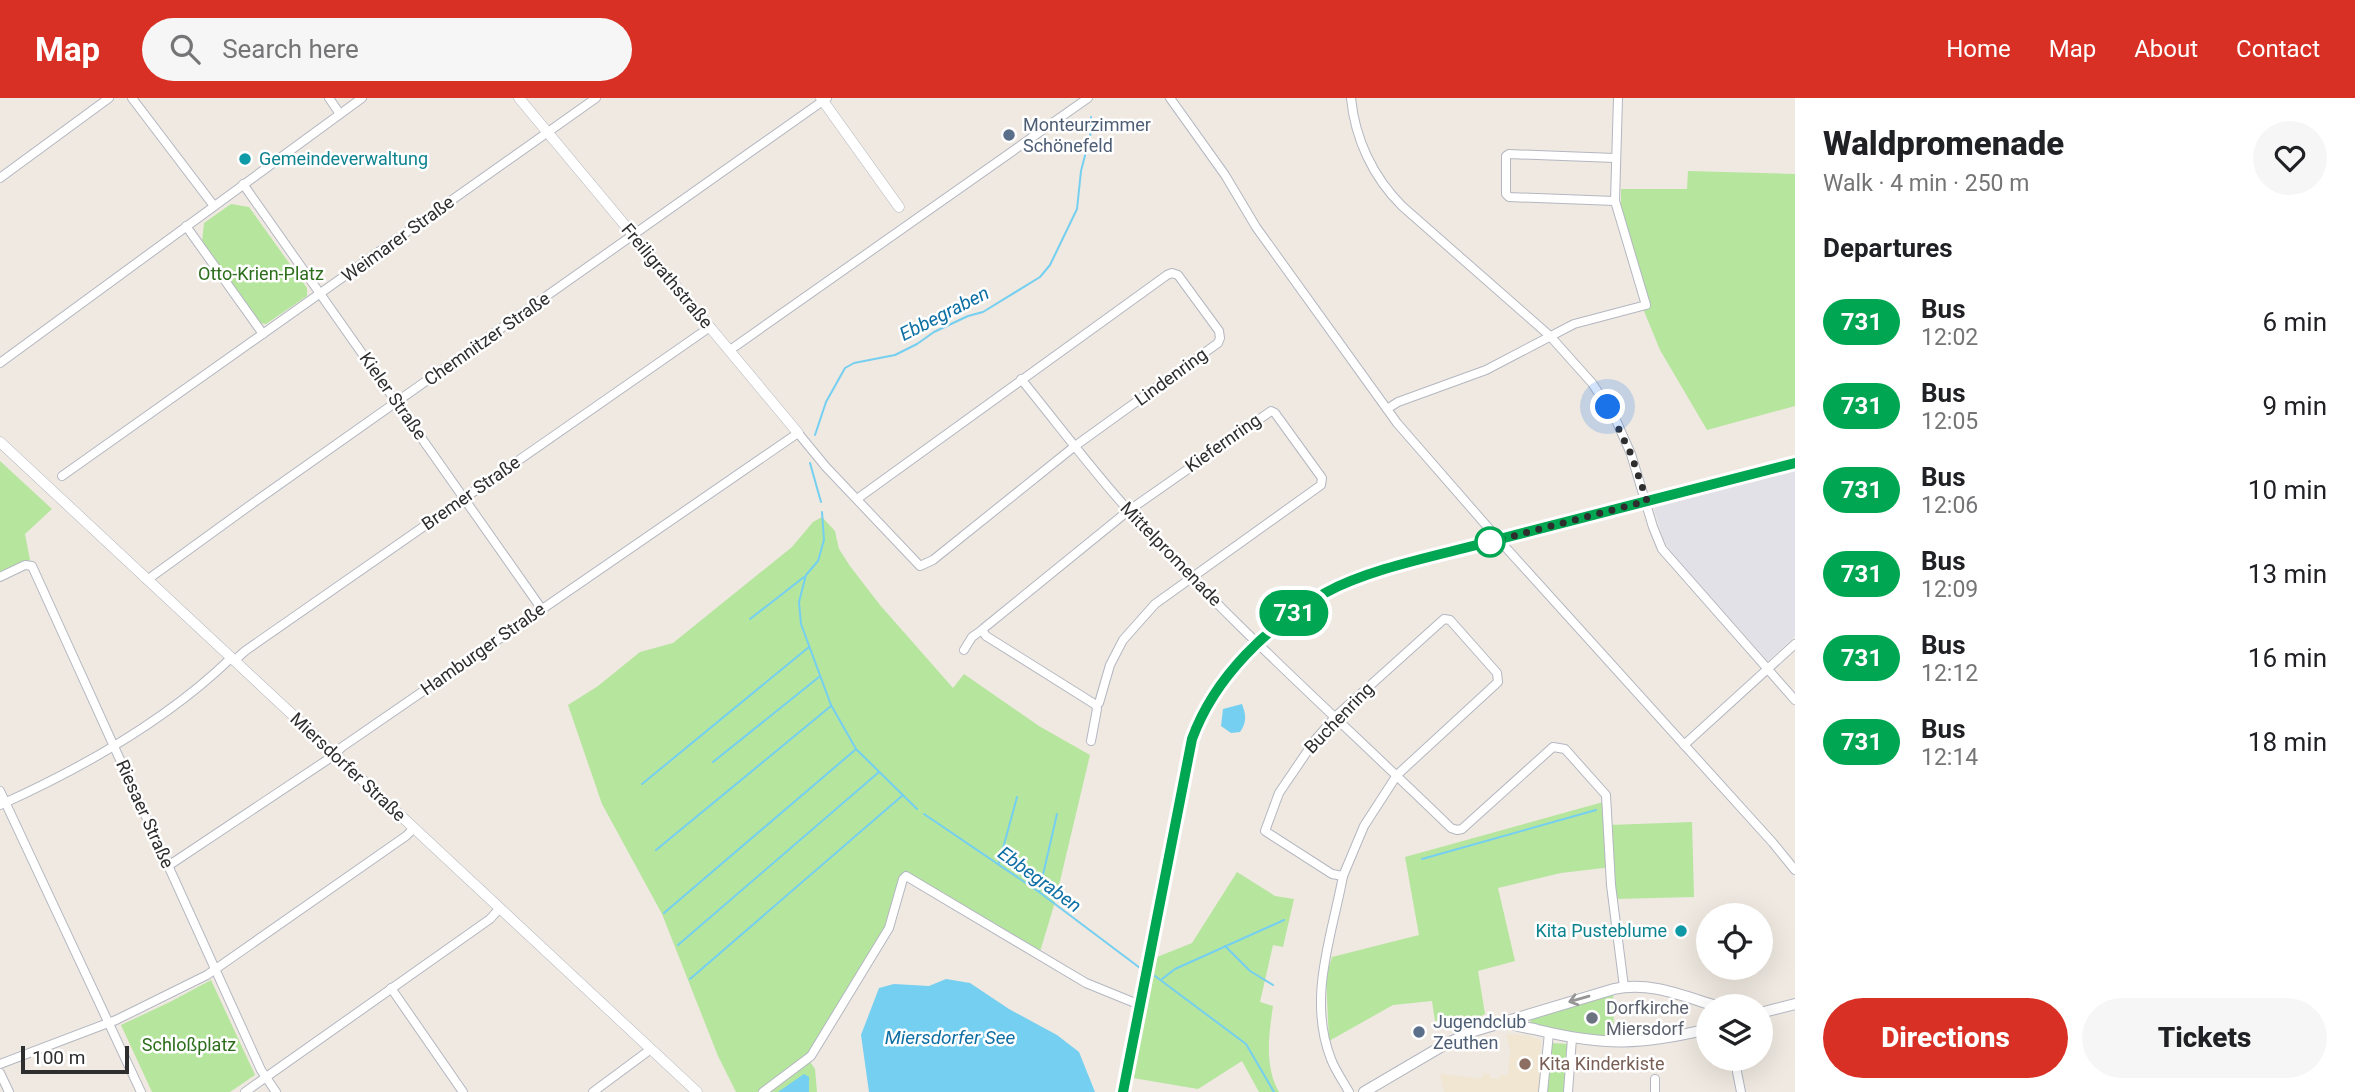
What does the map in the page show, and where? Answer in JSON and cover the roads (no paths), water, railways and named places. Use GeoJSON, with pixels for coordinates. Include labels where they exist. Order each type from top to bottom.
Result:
{"type":"FeatureCollection","features":[{"type":"Feature","properties":{"kind":"main road"},"geometry":{"type":"LineString","coordinates":[[1364,1092],[1481,1028],[1624,987],[1651,987],[1696,1000]]}},
{"type":"Feature","properties":{"kind":"main road"},"geometry":{"type":"LineString","coordinates":[[1773,1010],[1795,1004]]}},
{"type":"Feature","properties":{"kind":"main road"},"geometry":{"type":"LineString","coordinates":[[1506,1022],[1573,1038],[1646,1042],[1696,1032]]}},
{"type":"Feature","properties":{"kind":"street"},"geometry":{"type":"LineString","coordinates":[[0,178],[109,98]]}},
{"type":"Feature","properties":{"kind":"street"},"geometry":{"type":"LineString","coordinates":[[132,98],[214,206]]}},
{"type":"Feature","properties":{"kind":"street"},"geometry":{"type":"LineString","coordinates":[[329,98],[340,114]]}},
{"type":"Feature","properties":{"kind":"street"},"geometry":{"type":"LineString","coordinates":[[0,363],[362,98]]}},
{"type":"Feature","properties":{"kind":"street","name":"Freiligrathstraße"},"geometry":{"type":"LineString","coordinates":[[519,98],[814,453]]}},
{"type":"Feature","properties":{"kind":"street","name":"Weimarer Straße"},"geometry":{"type":"LineString","coordinates":[[62,476],[596,98]]}},
{"type":"Feature","properties":{"kind":"street"},"geometry":{"type":"LineString","coordinates":[[730,350],[1088,98]]}},
{"type":"Feature","properties":{"kind":"street"},"geometry":{"type":"LineString","coordinates":[[1170,98],[1225,175],[1256,227],[1387,409],[1499,540],[1795,870]]}},
{"type":"Feature","properties":{"kind":"street"},"geometry":{"type":"LineString","coordinates":[[1351,98],[1364,151],[1394,199],[1550,336],[1592,383],[1615,418],[1631,454],[1655,532],[1667,556],[1795,700]]}},
{"type":"Feature","properties":{"kind":"street"},"geometry":{"type":"LineString","coordinates":[[1387,409],[1398,401],[1486,370],[1550,336],[1593,318],[1646,305],[1615,201],[1618,98]]}},
{"type":"Feature","properties":{"kind":"street"},"geometry":{"type":"LineString","coordinates":[[824,99],[910,223]]}},
{"type":"Feature","properties":{"kind":"street","name":"Chemnitzer Straße"},"geometry":{"type":"LineString","coordinates":[[148,580],[824,99]]}},
{"type":"Feature","properties":{"kind":"street"},"geometry":{"type":"LineString","coordinates":[[1615,158],[1506,156],[1506,194],[1509,197],[1615,201]]}},
{"type":"Feature","properties":{"kind":"street","name":"Kieler Straße"},"geometry":{"type":"LineString","coordinates":[[243,184],[541,608]]}},
{"type":"Feature","properties":{"kind":"street"},"geometry":{"type":"LineString","coordinates":[[186,226],[263,334]]}},
{"type":"Feature","properties":{"kind":"street","name":"Lindenring"},"geometry":{"type":"LineString","coordinates":[[814,453],[857,499],[920,566],[933,560],[1075,446],[1218,343],[1219,331],[1178,275],[1167,275],[857,499]]}},
{"type":"Feature","properties":{"kind":"street","name":"Bremer Straße"},"geometry":{"type":"LineString","coordinates":[[3,804],[60,777],[208,681],[232,659],[710,327]]}},
{"type":"Feature","properties":{"kind":"street","name":"Mittelpromenade"},"geometry":{"type":"LineString","coordinates":[[1021,379],[1128,511],[1258,643],[1451,828],[1462,829],[1553,747],[1565,749],[1606,795],[1611,885],[1624,987]]}},
{"type":"Feature","properties":{"kind":"street","name":"Kiefernring"},"geometry":{"type":"LineString","coordinates":[[964,650],[972,637],[1128,511],[1266,413],[1275,413],[1322,478],[1321,485],[1154,604],[1129,632],[1110,666],[1099,703],[1096,705],[1091,741]]}},
{"type":"Feature","properties":{"kind":"street","name":"Hamburger Straße"},"geometry":{"type":"LineString","coordinates":[[168,866],[798,433]]}},
{"type":"Feature","properties":{"kind":"street","name":"Miersdorfer Straße"},"geometry":{"type":"LineString","coordinates":[[0,442],[697,1092]]}},
{"type":"Feature","properties":{"kind":"street"},"geometry":{"type":"LineString","coordinates":[[1124,1092],[1192,739],[1216,691],[1258,643],[1304,606],[1349,582],[1795,463]]}},
{"type":"Feature","properties":{"kind":"street","name":"Riesaer Straße"},"geometry":{"type":"LineString","coordinates":[[0,577],[25,565],[32,566],[266,1078],[276,1092]]}},
{"type":"Feature","properties":{"kind":"street","name":"Buchenring"},"geometry":{"type":"LineString","coordinates":[[1441,620],[1450,620],[1497,673],[1498,682],[1397,775],[1364,826],[1343,876],[1325,869],[1265,831],[1285,780],[1304,752],[1335,717],[1441,620]]}},
{"type":"Feature","properties":{"kind":"street"},"geometry":{"type":"LineString","coordinates":[[982,630],[986,636],[1025,662],[1096,705]]}},
{"type":"Feature","properties":{"kind":"street"},"geometry":{"type":"LineString","coordinates":[[1684,745],[1795,644]]}},
{"type":"Feature","properties":{"kind":"street"},"geometry":{"type":"LineString","coordinates":[[0,791],[3,804],[141,1092]]}},
{"type":"Feature","properties":{"kind":"street"},"geometry":{"type":"LineString","coordinates":[[0,1064],[108,1022],[207,975],[414,828]]}},
{"type":"Feature","properties":{"kind":"street"},"geometry":{"type":"LineString","coordinates":[[1343,876],[1322,974],[1320,999],[1329,1056],[1349,1092]]}},
{"type":"Feature","properties":{"kind":"street"},"geometry":{"type":"LineString","coordinates":[[763,1092],[811,1056],[889,928],[904,877],[1086,984],[1140,1005]]}},
{"type":"Feature","properties":{"kind":"street"},"geometry":{"type":"LineString","coordinates":[[245,1092],[490,919],[500,908]]}},
{"type":"Feature","properties":{"kind":"street"},"geometry":{"type":"LineString","coordinates":[[391,988],[463,1092]]}},
{"type":"Feature","properties":{"kind":"street"},"geometry":{"type":"LineString","coordinates":[[1544,1092],[1549,1033]]}},
{"type":"Feature","properties":{"kind":"street"},"geometry":{"type":"LineString","coordinates":[[1568,1092],[1573,1038]]}},
{"type":"Feature","properties":{"kind":"street"},"geometry":{"type":"LineString","coordinates":[[593,1092],[651,1049]]}},
{"type":"Feature","properties":{"kind":"street"},"geometry":{"type":"LineString","coordinates":[[1737,1072],[1741,1092]]}},
{"type":"Feature","properties":{"kind":"street"},"geometry":{"type":"LineString","coordinates":[[0,1073],[9,1092]]}},
{"type":"Feature","properties":{"kind":"street"},"geometry":{"type":"LineString","coordinates":[[1655,1079],[1655,1092]]}},
{"type":"Feature","properties":{"kind":"water"},"geometry":{"type":"Polygon","coordinates":[[[1242,704],[1244,725],[1240,732],[1231,733],[1221,726],[1223,709],[1242,704]]]}},
{"type":"Feature","properties":{"kind":"water","name":"Miersdorfer See"},"geometry":{"type":"Polygon","coordinates":[[[946,979],[970,983],[1009,1009],[1057,1035],[1079,1052],[1095,1092],[869,1092],[861,1035],[879,988],[894,984],[929,986],[946,979]]]}},
{"type":"Feature","properties":{"kind":"water"},"geometry":{"type":"Polygon","coordinates":[[[804,1074],[809,1077],[809,1092],[778,1092],[804,1074]]]}},
{"type":"Feature","properties":{"kind":"waterway","name":"Ebbegraben"},"geometry":{"type":"LineString","coordinates":[[815,435],[826,402],[845,368],[854,363],[895,355],[934,332],[983,312],[1040,277],[1050,265],[1077,209],[1081,171],[1091,132],[1091,117]]}},
{"type":"Feature","properties":{"kind":"waterway","name":"Ebbegraben"},"geometry":{"type":"LineString","coordinates":[[810,463],[821,502]]}},
{"type":"Feature","properties":{"kind":"waterway","name":"Ebbegraben"},"geometry":{"type":"LineString","coordinates":[[822,512],[824,540],[818,561],[806,575],[799,602],[801,624],[831,705],[856,749],[917,809]]}},
{"type":"Feature","properties":{"kind":"waterway"},"geometry":{"type":"LineString","coordinates":[[750,619],[804,577]]}},
{"type":"Feature","properties":{"kind":"waterway"},"geometry":{"type":"LineString","coordinates":[[642,784],[809,647]]}},
{"type":"Feature","properties":{"kind":"waterway"},"geometry":{"type":"LineString","coordinates":[[713,762],[819,677]]}},
{"type":"Feature","properties":{"kind":"waterway"},"geometry":{"type":"LineString","coordinates":[[656,850],[831,706]]}},
{"type":"Feature","properties":{"kind":"waterway"},"geometry":{"type":"LineString","coordinates":[[664,913],[855,750]]}},
{"type":"Feature","properties":{"kind":"waterway"},"geometry":{"type":"LineString","coordinates":[[678,945],[879,772]]}},
{"type":"Feature","properties":{"kind":"waterway"},"geometry":{"type":"LineString","coordinates":[[690,979],[903,795]]}},
{"type":"Feature","properties":{"kind":"waterway"},"geometry":{"type":"LineString","coordinates":[[999,863],[1017,797]]}},
{"type":"Feature","properties":{"kind":"waterway"},"geometry":{"type":"LineString","coordinates":[[1422,859],[1596,810]]}},
{"type":"Feature","properties":{"kind":"waterway","name":"Ebbegraben"},"geometry":{"type":"LineString","coordinates":[[924,814],[1039,892],[1140,968]]}},
{"type":"Feature","properties":{"kind":"waterway"},"geometry":{"type":"LineString","coordinates":[[1039,892],[1057,814]]}},
{"type":"Feature","properties":{"kind":"waterway"},"geometry":{"type":"LineString","coordinates":[[1162,979],[1175,969],[1284,920]]}},
{"type":"Feature","properties":{"kind":"waterway"},"geometry":{"type":"LineString","coordinates":[[1225,946],[1250,971],[1273,985]]}},
{"type":"Feature","properties":{"kind":"waterway","name":"Ebbegraben"},"geometry":{"type":"LineString","coordinates":[[1155,976],[1246,1044],[1274,1092]]}},
{"type":"Feature","properties":{"kind":"place","name":"Monteurzimmer Schönefeld"},"geometry":{"type":"Point","coordinates":[1009,135]}},
{"type":"Feature","properties":{"kind":"place","name":"Gemeindeverwaltung"},"geometry":{"type":"Point","coordinates":[245,159]}},
{"type":"Feature","properties":{"kind":"place","name":"Kita Pusteblume"},"geometry":{"type":"Point","coordinates":[1681,931]}},
{"type":"Feature","properties":{"kind":"place","name":"Dorfkirche Miersdorf"},"geometry":{"type":"Point","coordinates":[1592,1018]}},
{"type":"Feature","properties":{"kind":"place","name":"Jugendclub Zeuthen"},"geometry":{"type":"Point","coordinates":[1419,1032]}},
{"type":"Feature","properties":{"kind":"place","name":"Kita Kinderkiste"},"geometry":{"type":"Point","coordinates":[1525,1064]}},
{"type":"Feature","properties":{"kind":"park label","name":"Otto-Krien-Platz"},"geometry":{"type":"Point","coordinates":[261,274]}},
{"type":"Feature","properties":{"kind":"park label","name":"Schloßplatz"},"geometry":{"type":"Point","coordinates":[189,1045]}}]}
